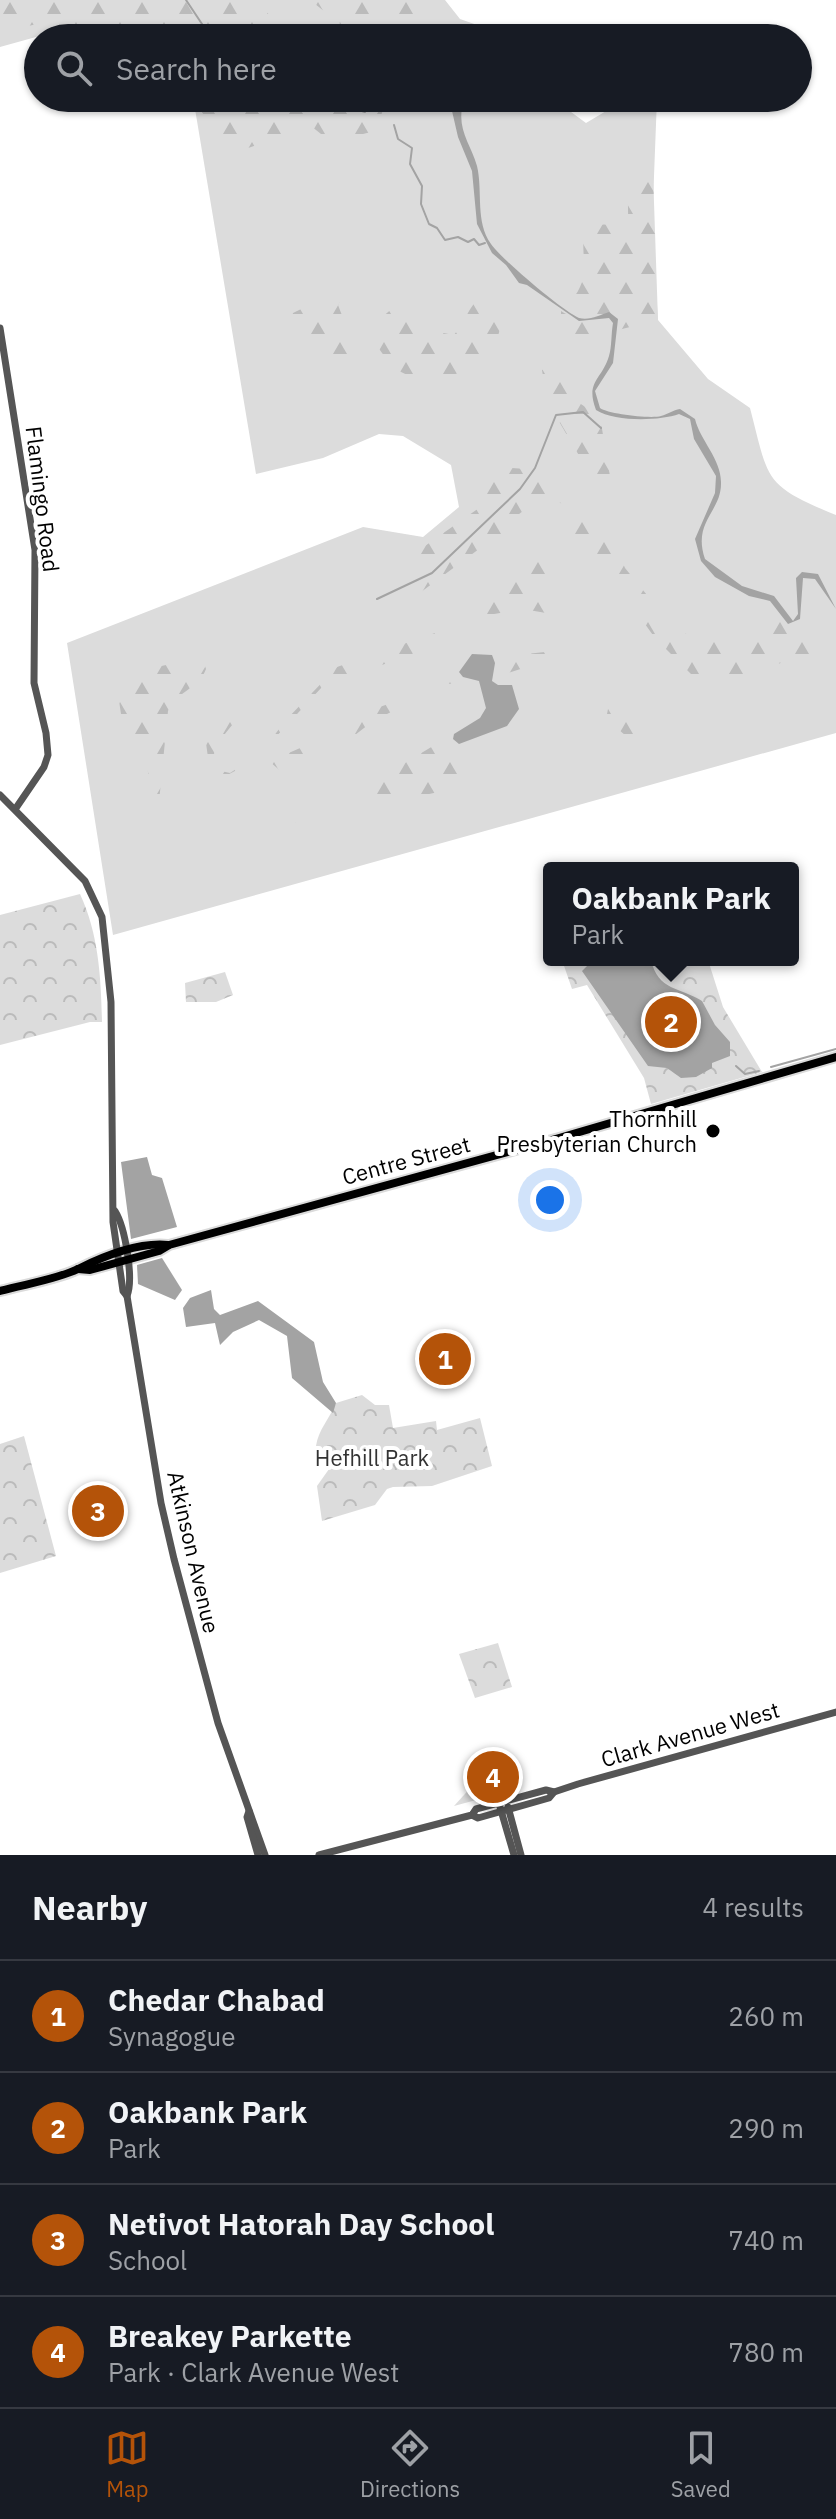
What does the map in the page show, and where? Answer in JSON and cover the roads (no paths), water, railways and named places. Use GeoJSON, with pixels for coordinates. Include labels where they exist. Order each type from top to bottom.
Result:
{"type":"FeatureCollection","features":[{"type":"Feature","properties":{"kind":"main road","name":"Centre Street"},"geometry":{"type":"LineString","coordinates":[[0,1291],[78,1269],[88,1262],[123,1256],[157,1244],[169,1245],[555,1139],[836,1057]]}},
{"type":"Feature","properties":{"kind":"street","name":"Flamingo Road"},"geometry":{"type":"LineString","coordinates":[[0,328],[35,550],[34,683],[48,755],[44,767],[16,808]]}},
{"type":"Feature","properties":{"kind":"street","name":"Atkinson Avenue"},"geometry":{"type":"LineString","coordinates":[[0,795],[85,881],[102,917],[111,1002],[115,1211],[121,1221],[123,1291],[127,1296],[165,1524],[215,1712],[265,1855]]}},
{"type":"Feature","properties":{"kind":"street","name":"Clark Avenue West"},"geometry":{"type":"LineString","coordinates":[[319,1855],[472,1815],[476,1809],[549,1798],[554,1792],[836,1712]]}},
{"type":"Feature","properties":{"kind":"street"},"geometry":{"type":"LineString","coordinates":[[504,1806],[514,1855]]}},
{"type":"Feature","properties":{"kind":"street"},"geometry":{"type":"LineString","coordinates":[[504,1806],[521,1855]]}},
{"type":"Feature","properties":{"kind":"street","name":"Atkinson Avenue"},"geometry":{"type":"LineString","coordinates":[[249,1811],[258,1855]]}},
{"type":"Feature","properties":{"kind":"waterway"},"geometry":{"type":"LineString","coordinates":[[186,0],[202,24]]}},
{"type":"Feature","properties":{"kind":"waterway"},"geometry":{"type":"LineString","coordinates":[[394,125],[398,139],[412,148],[410,164],[422,186],[421,204],[429,224],[437,228],[445,240],[458,237],[468,242],[474,239],[479,245],[485,243]]}},
{"type":"Feature","properties":{"kind":"waterway"},"geometry":{"type":"LineString","coordinates":[[377,599],[432,573],[520,489],[535,468],[556,415],[583,412],[601,428]]}},
{"type":"Feature","properties":{"kind":"waterway"},"geometry":{"type":"LineString","coordinates":[[771,1067],[836,1049]]}},
{"type":"Feature","properties":{"kind":"waterway"},"geometry":{"type":"LineString","coordinates":[[736,1066],[745,1074],[759,1071]]}},
{"type":"Feature","properties":{"kind":"place","name":"Oakbank Park"},"geometry":{"type":"Point","coordinates":[671,1022]}},
{"type":"Feature","properties":{"kind":"place","name":"Thornhill Presbyterian Church"},"geometry":{"type":"Point","coordinates":[713,1131]}},
{"type":"Feature","properties":{"kind":"place","name":"Chedar Chabad"},"geometry":{"type":"Point","coordinates":[445,1359]}},
{"type":"Feature","properties":{"kind":"place","name":"Netivot Hatorah Day School"},"geometry":{"type":"Point","coordinates":[98,1511]}},
{"type":"Feature","properties":{"kind":"place","name":"Breakey Parkette"},"geometry":{"type":"Point","coordinates":[493,1777]}},
{"type":"Feature","properties":{"kind":"park label","name":"Hefhill Park"},"geometry":{"type":"Point","coordinates":[372,1457]}}]}
